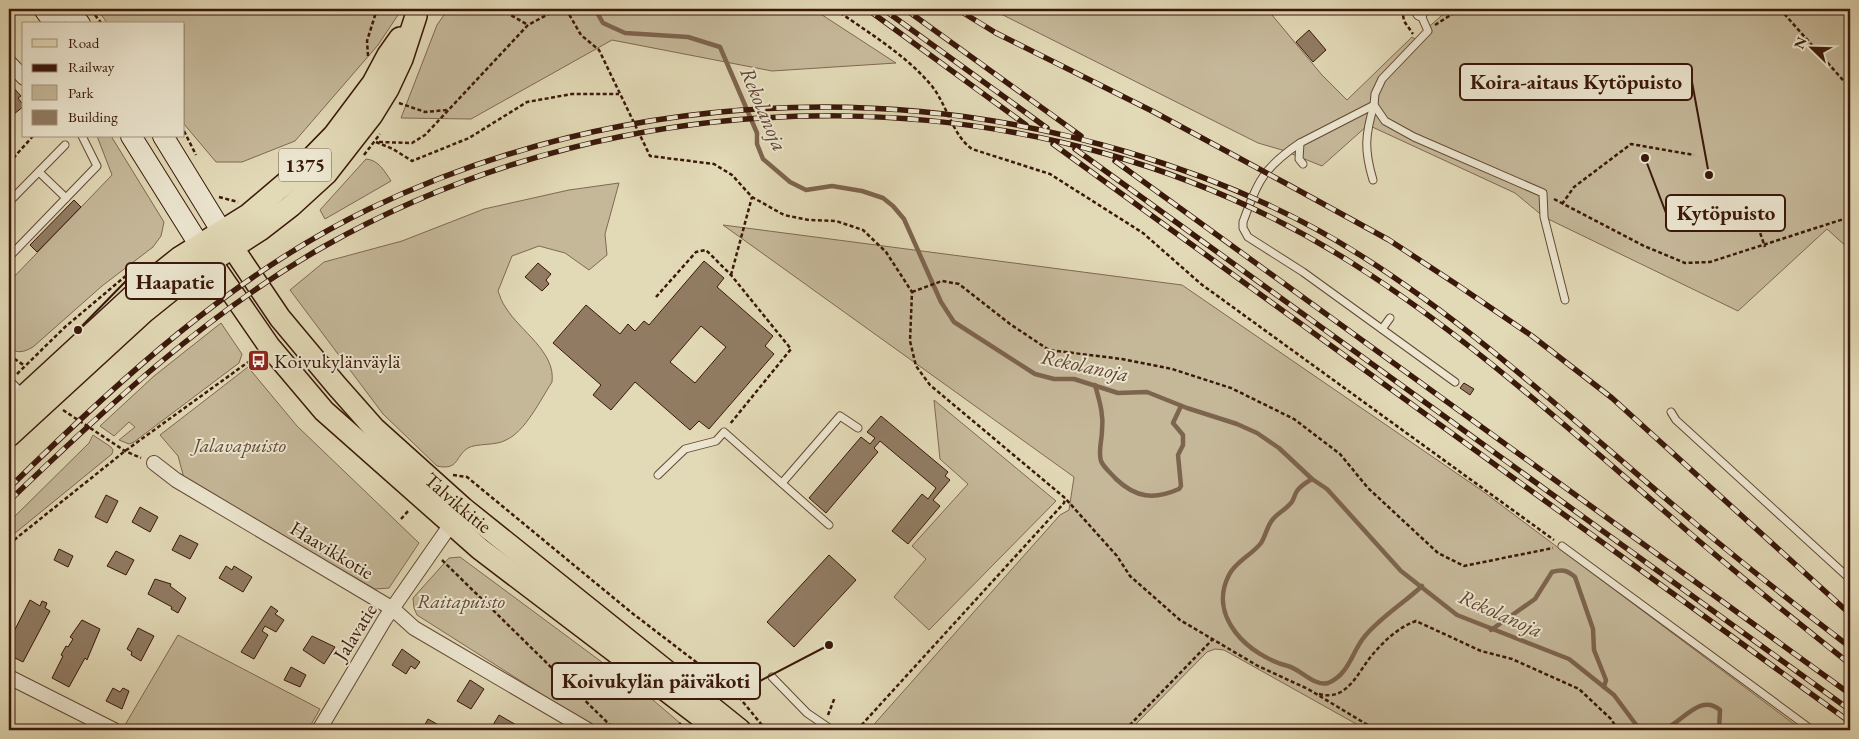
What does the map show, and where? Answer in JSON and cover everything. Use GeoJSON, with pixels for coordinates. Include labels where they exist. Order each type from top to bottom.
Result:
{"type":"FeatureCollection","features":[{"type":"Feature","properties":{"kind":"main road"},"geometry":{"type":"LineString","coordinates":[[44,9],[54,22]]}},
{"type":"Feature","properties":{"kind":"main road"},"geometry":{"type":"LineString","coordinates":[[68,9],[78,22]]}},
{"type":"Feature","properties":{"kind":"main road"},"geometry":{"type":"LineString","coordinates":[[164,138],[227,240],[291,206],[326,174],[356,137],[388,89],[402,59],[418,12]]}},
{"type":"Feature","properties":{"kind":"main road","name":"1375"},"geometry":{"type":"LineString","coordinates":[[18,396],[178,258],[205,254],[227,240],[243,205],[294,176],[334,135],[373,83],[388,55],[418,12]]}},
{"type":"Feature","properties":{"kind":"main road"},"geometry":{"type":"LineString","coordinates":[[132,138],[205,254]]}},
{"type":"Feature","properties":{"kind":"main road","name":"Talvikkitie"},"geometry":{"type":"LineString","coordinates":[[227,240],[280,318],[374,428],[457,516],[740,730]]}},
{"type":"Feature","properties":{"kind":"main road","name":"Talvikkitie"},"geometry":{"type":"LineString","coordinates":[[205,254],[269,346],[324,411],[457,516],[718,730]]}},
{"type":"Feature","properties":{"kind":"main road"},"geometry":{"type":"LineString","coordinates":[[9,436],[18,396]]}},
{"type":"Feature","properties":{"kind":"street"},"geometry":{"type":"LineString","coordinates":[[9,62],[22,76]]}},
{"type":"Feature","properties":{"kind":"street","name":"Haavikkotie"},"geometry":{"type":"LineString","coordinates":[[154,463],[176,480],[393,609],[414,628],[581,729]]}},
{"type":"Feature","properties":{"kind":"street","name":"Jalavatie"},"geometry":{"type":"LineString","coordinates":[[319,730],[393,609],[457,516]]}},
{"type":"Feature","properties":{"kind":"street"},"geometry":{"type":"LineString","coordinates":[[9,677],[114,730]]}},
{"type":"Feature","properties":{"kind":"lane"},"geometry":{"type":"LineString","coordinates":[[1373,180],[1366,156],[1368,125],[1375,94],[1382,79],[1428,31],[1419,11]]}},
{"type":"Feature","properties":{"kind":"lane"},"geometry":{"type":"LineString","coordinates":[[1374,105],[1300,143],[1279,157],[1265,172],[1257,185],[1243,228],[1248,237],[1303,272],[1455,382]]}},
{"type":"Feature","properties":{"kind":"lane"},"geometry":{"type":"LineString","coordinates":[[1374,105],[1385,121],[1414,137],[1543,193],[1544,217],[1565,300]]}},
{"type":"Feature","properties":{"kind":"lane"},"geometry":{"type":"LineString","coordinates":[[9,257],[97,166],[83,138]]}},
{"type":"Feature","properties":{"kind":"lane"},"geometry":{"type":"LineString","coordinates":[[1300,143],[1299,159],[1304,164]]}},
{"type":"Feature","properties":{"kind":"lane"},"geometry":{"type":"LineString","coordinates":[[9,202],[65,145]]}},
{"type":"Feature","properties":{"kind":"lane"},"geometry":{"type":"LineString","coordinates":[[39,172],[66,198]]}},
{"type":"Feature","properties":{"kind":"lane"},"geometry":{"type":"LineString","coordinates":[[1382,329],[1390,318]]}},
{"type":"Feature","properties":{"kind":"lane"},"geometry":{"type":"LineString","coordinates":[[1671,412],[1676,420],[1850,579]]}},
{"type":"Feature","properties":{"kind":"lane"},"geometry":{"type":"LineString","coordinates":[[782,483],[840,416],[858,428]]}},
{"type":"Feature","properties":{"kind":"lane"},"geometry":{"type":"LineString","coordinates":[[658,475],[685,449],[716,441],[724,432],[828,525]]}},
{"type":"Feature","properties":{"kind":"lane"},"geometry":{"type":"LineString","coordinates":[[1562,546],[1812,730]]}},
{"type":"Feature","properties":{"kind":"lane"},"geometry":{"type":"LineString","coordinates":[[772,677],[807,713],[832,730]]}},
{"type":"Feature","properties":{"kind":"path"},"geometry":{"type":"LineString","coordinates":[[90,9],[100,22]]}},
{"type":"Feature","properties":{"kind":"path"},"geometry":{"type":"LineString","coordinates":[[373,52],[368,59],[367,41],[377,9]]}},
{"type":"Feature","properties":{"kind":"path"},"geometry":{"type":"LineString","coordinates":[[500,9],[528,25]]}},
{"type":"Feature","properties":{"kind":"path"},"geometry":{"type":"LineString","coordinates":[[558,9],[528,25],[425,135],[412,143],[376,142],[412,161],[469,138],[527,102],[572,94],[619,94]]}},
{"type":"Feature","properties":{"kind":"path"},"geometry":{"type":"LineString","coordinates":[[566,9],[581,35],[598,50],[650,156],[714,164],[732,175],[752,197],[784,215],[809,220],[836,221],[862,230],[886,252],[912,292],[910,340],[916,366],[930,385],[1065,498],[1117,556],[1130,576],[1180,620],[1258,666],[1315,693],[1376,730]]}},
{"type":"Feature","properties":{"kind":"path"},"geometry":{"type":"LineString","coordinates":[[834,9],[914,66],[933,87],[963,143],[972,149],[1050,174],[1143,233],[1201,284],[1562,546]]}},
{"type":"Feature","properties":{"kind":"path"},"geometry":{"type":"LineString","coordinates":[[1402,9],[1404,21],[1418,42]]}},
{"type":"Feature","properties":{"kind":"path"},"geometry":{"type":"LineString","coordinates":[[1428,31],[1460,9]]}},
{"type":"Feature","properties":{"kind":"path"},"geometry":{"type":"LineString","coordinates":[[1780,9],[1850,87]]}},
{"type":"Feature","properties":{"kind":"path"},"geometry":{"type":"LineString","coordinates":[[1850,60],[1847,71],[1850,87]]}},
{"type":"Feature","properties":{"kind":"path"},"geometry":{"type":"LineString","coordinates":[[396,102],[424,112],[449,110]]}},
{"type":"Feature","properties":{"kind":"path"},"geometry":{"type":"LineString","coordinates":[[185,133],[198,162]]}},
{"type":"Feature","properties":{"kind":"path"},"geometry":{"type":"LineString","coordinates":[[9,163],[31,138]]}},
{"type":"Feature","properties":{"kind":"path"},"geometry":{"type":"LineString","coordinates":[[1562,204],[1574,187],[1631,144],[1694,155]]}},
{"type":"Feature","properties":{"kind":"path"},"geometry":{"type":"LineString","coordinates":[[215,191],[219,197],[243,205]]}},
{"type":"Feature","properties":{"kind":"path"},"geometry":{"type":"LineString","coordinates":[[1543,193],[1644,246],[1685,263],[1710,262],[1765,246],[1850,217]]}},
{"type":"Feature","properties":{"kind":"path"},"geometry":{"type":"LineString","coordinates":[[731,275],[752,197]]}},
{"type":"Feature","properties":{"kind":"path"},"geometry":{"type":"LineString","coordinates":[[1758,227],[1765,246]]}},
{"type":"Feature","properties":{"kind":"path"},"geometry":{"type":"LineString","coordinates":[[656,297],[696,252],[706,250],[731,275],[792,349],[724,432]]}},
{"type":"Feature","properties":{"kind":"path"},"geometry":{"type":"LineString","coordinates":[[18,396],[25,366],[65,327],[132,272]]}},
{"type":"Feature","properties":{"kind":"path"},"geometry":{"type":"LineString","coordinates":[[912,292],[942,281],[959,284],[1010,324],[1049,350],[1122,359],[1172,369],[1231,388],[1294,419],[1340,454],[1368,488],[1438,553],[1464,566],[1562,546]]}},
{"type":"Feature","properties":{"kind":"path"},"geometry":{"type":"LineString","coordinates":[[9,355],[25,366]]}},
{"type":"Feature","properties":{"kind":"path"},"geometry":{"type":"LineString","coordinates":[[9,544],[125,451],[251,360]]}},
{"type":"Feature","properties":{"kind":"path"},"geometry":{"type":"LineString","coordinates":[[60,408],[125,451],[154,463]]}},
{"type":"Feature","properties":{"kind":"path"},"geometry":{"type":"LineString","coordinates":[[450,474],[467,478],[632,613],[734,691],[766,730]]}},
{"type":"Feature","properties":{"kind":"path"},"geometry":{"type":"LineString","coordinates":[[857,730],[1064,503],[1065,498]]}},
{"type":"Feature","properties":{"kind":"path"},"geometry":{"type":"LineString","coordinates":[[441,559],[615,730]]}},
{"type":"Feature","properties":{"kind":"path"},"geometry":{"type":"LineString","coordinates":[[1315,693],[1325,696],[1339,694],[1356,680],[1372,655],[1388,638],[1416,621],[1481,651],[1512,659],[1579,689],[1611,719],[1618,730]]}},
{"type":"Feature","properties":{"kind":"path"},"geometry":{"type":"LineString","coordinates":[[1126,730],[1212,640]]}},
{"type":"Feature","properties":{"kind":"path"},"geometry":{"type":"LineString","coordinates":[[824,723],[835,697]]}},
{"type":"Feature","properties":{"kind":"path"},"geometry":{"type":"LineString","coordinates":[[674,730],[681,723]]}},
{"type":"Feature","properties":{"kind":"green space"},"geometry":{"type":"Polygon","coordinates":[[[97,9],[402,9],[378,45],[295,141],[242,162],[216,162],[185,125],[185,22],[107,22],[97,9]]]}},
{"type":"Feature","properties":{"kind":"green space"},"geometry":{"type":"Polygon","coordinates":[[[448,9],[813,9],[896,63],[772,71],[612,40],[471,119],[401,118],[437,25],[448,9]]]}},
{"type":"Feature","properties":{"kind":"green space"},"geometry":{"type":"Polygon","coordinates":[[[991,9],[1267,9],[1322,75],[1347,100],[1412,37],[1415,39],[1449,9],[1850,9],[1850,250],[1827,229],[1738,311],[1544,217],[1515,193],[1368,125],[1322,166],[1282,150],[1258,143],[991,9]]]}},
{"type":"Feature","properties":{"kind":"green space"},"geometry":{"type":"Polygon","coordinates":[[[98,138],[112,138],[164,222],[161,236],[153,247],[102,286],[33,347],[18,352],[9,348],[9,282],[112,175],[98,138]]]}},
{"type":"Feature","properties":{"kind":"green space"},"geometry":{"type":"Polygon","coordinates":[[[366,159],[378,164],[391,181],[325,219],[320,210],[366,159]]]}},
{"type":"Feature","properties":{"kind":"green space"},"geometry":{"type":"Polygon","coordinates":[[[619,183],[605,234],[607,255],[589,270],[565,253],[539,246],[512,256],[498,291],[503,304],[512,317],[543,351],[552,371],[552,382],[526,423],[513,436],[502,442],[472,446],[464,451],[453,465],[437,466],[383,414],[290,290],[324,262],[402,241],[484,209],[569,190],[619,183]]]}},
{"type":"Feature","properties":{"kind":"green space"},"geometry":{"type":"Polygon","coordinates":[[[723,225],[1182,285],[1481,490],[1802,730],[1367,730],[1224,650],[1215,649],[1207,652],[1130,730],[869,730],[1060,515],[1069,510],[1074,477],[723,225]]]}},
{"type":"Feature","properties":{"kind":"green space"},"geometry":{"type":"Polygon","coordinates":[[[221,323],[242,354],[239,363],[134,442],[129,444],[119,440],[135,427],[129,422],[114,436],[100,426],[154,376],[221,323]]]}},
{"type":"Feature","properties":{"kind":"green space","name":"Jalavapuisto"},"geometry":{"type":"Polygon","coordinates":[[[248,367],[297,426],[419,543],[389,588],[375,589],[184,478],[178,456],[160,435],[248,367]]]}},
{"type":"Feature","properties":{"kind":"green space"},"geometry":{"type":"Polygon","coordinates":[[[934,400],[1056,501],[929,630],[894,597],[926,559],[912,546],[968,484],[940,459],[934,400]]]}},
{"type":"Feature","properties":{"kind":"green space"},"geometry":{"type":"Polygon","coordinates":[[[93,435],[111,447],[113,450],[112,454],[9,538],[9,522],[89,443],[93,435]]]}},
{"type":"Feature","properties":{"kind":"green space","name":"Raitapuisto"},"geometry":{"type":"Polygon","coordinates":[[[460,557],[653,700],[688,730],[598,730],[417,615],[413,598],[449,558],[460,557]]]}},
{"type":"Feature","properties":{"kind":"green space"},"geometry":{"type":"Polygon","coordinates":[[[178,635],[320,709],[308,730],[122,730],[178,635]]]}},
{"type":"Feature","properties":{"kind":"building"},"geometry":{"type":"Polygon","coordinates":[[[1309,30],[1326,50],[1313,62],[1296,42],[1309,30]]]}},
{"type":"Feature","properties":{"kind":"building"},"geometry":{"type":"Polygon","coordinates":[[[12,86],[21,96],[18,98],[22,103],[22,108],[9,118],[9,87],[12,86]]]}},
{"type":"Feature","properties":{"kind":"building"},"geometry":{"type":"Polygon","coordinates":[[[74,200],[81,207],[37,252],[30,245],[74,200]]]}},
{"type":"Feature","properties":{"kind":"building"},"geometry":{"type":"Polygon","coordinates":[[[704,261],[724,278],[717,287],[773,336],[765,346],[774,354],[709,429],[699,421],[690,430],[635,382],[611,410],[593,395],[601,385],[553,343],[586,305],[620,334],[628,324],[635,331],[644,321],[649,325],[704,261]],[[701,326],[670,362],[695,383],[726,347],[701,326]]]}},
{"type":"Feature","properties":{"kind":"building"},"geometry":{"type":"Polygon","coordinates":[[[538,263],[551,274],[546,280],[549,284],[542,291],[525,277],[538,263]]]}},
{"type":"Feature","properties":{"kind":"building"},"geometry":{"type":"Polygon","coordinates":[[[1464,383],[1474,389],[1470,395],[1460,388],[1464,383]]]}},
{"type":"Feature","properties":{"kind":"building"},"geometry":{"type":"Polygon","coordinates":[[[881,416],[948,472],[945,476],[950,480],[933,500],[940,506],[908,544],[892,531],[922,494],[928,499],[936,488],[880,441],[874,448],[878,452],[826,513],[809,498],[861,437],[870,444],[875,438],[867,432],[881,416]]]}},
{"type":"Feature","properties":{"kind":"building"},"geometry":{"type":"Polygon","coordinates":[[[106,495],[118,501],[107,523],[95,517],[106,495]]]}},
{"type":"Feature","properties":{"kind":"building"},"geometry":{"type":"Polygon","coordinates":[[[140,507],[158,517],[150,532],[132,522],[140,507]]]}},
{"type":"Feature","properties":{"kind":"building"},"geometry":{"type":"Polygon","coordinates":[[[180,535],[198,544],[190,559],[172,550],[180,535]]]}},
{"type":"Feature","properties":{"kind":"building"},"geometry":{"type":"Polygon","coordinates":[[[59,549],[73,556],[68,567],[54,560],[59,549]]]}},
{"type":"Feature","properties":{"kind":"building"},"geometry":{"type":"Polygon","coordinates":[[[116,551],[134,560],[126,575],[107,566],[116,551]]]}},
{"type":"Feature","properties":{"kind":"building"},"geometry":{"type":"Polygon","coordinates":[[[829,555],[856,580],[794,647],[767,622],[829,555]]]}},
{"type":"Feature","properties":{"kind":"building"},"geometry":{"type":"Polygon","coordinates":[[[226,566],[232,570],[234,566],[252,577],[243,592],[219,578],[226,566]]]}},
{"type":"Feature","properties":{"kind":"building"},"geometry":{"type":"Polygon","coordinates":[[[155,579],[171,584],[170,586],[186,598],[178,613],[171,609],[172,607],[148,594],[155,579]]]}},
{"type":"Feature","properties":{"kind":"building"},"geometry":{"type":"Polygon","coordinates":[[[30,600],[40,606],[42,601],[47,603],[45,608],[50,611],[23,662],[9,655],[9,641],[30,600]]]}},
{"type":"Feature","properties":{"kind":"building"},"geometry":{"type":"Polygon","coordinates":[[[271,606],[278,611],[275,614],[284,620],[276,632],[265,626],[262,631],[268,635],[254,659],[241,652],[271,606]]]}},
{"type":"Feature","properties":{"kind":"building"},"geometry":{"type":"Polygon","coordinates":[[[82,620],[100,629],[87,660],[85,658],[69,687],[52,678],[63,656],[61,655],[73,639],[70,637],[82,620]]]}},
{"type":"Feature","properties":{"kind":"building"},"geometry":{"type":"Polygon","coordinates":[[[138,628],[154,636],[141,661],[131,655],[132,652],[127,649],[138,628]]]}},
{"type":"Feature","properties":{"kind":"building"},"geometry":{"type":"Polygon","coordinates":[[[312,636],[335,647],[324,664],[303,650],[312,636]]]}},
{"type":"Feature","properties":{"kind":"building"},"geometry":{"type":"Polygon","coordinates":[[[402,649],[420,662],[415,669],[411,666],[406,674],[392,665],[402,649]]]}},
{"type":"Feature","properties":{"kind":"building"},"geometry":{"type":"Polygon","coordinates":[[[291,667],[306,675],[300,687],[284,680],[291,667]]]}},
{"type":"Feature","properties":{"kind":"building"},"geometry":{"type":"Polygon","coordinates":[[[470,680],[484,689],[471,709],[457,701],[470,680]]]}},
{"type":"Feature","properties":{"kind":"building"},"geometry":{"type":"Polygon","coordinates":[[[113,688],[120,692],[123,688],[129,691],[122,709],[106,701],[113,688]]]}},
{"type":"Feature","properties":{"kind":"building"},"geometry":{"type":"Polygon","coordinates":[[[499,715],[518,726],[515,730],[490,730],[499,715]]]}},
{"type":"Feature","properties":{"kind":"building"},"geometry":{"type":"Polygon","coordinates":[[[428,719],[442,727],[440,730],[422,730],[428,719]]]}},
{"type":"Feature","properties":{"kind":"waterway","name":"Rekolanoja"},"geometry":{"type":"LineString","coordinates":[[595,9],[603,23],[625,33],[688,37],[720,47],[757,133],[757,144],[763,159],[790,182],[806,190],[832,186],[862,191],[883,198],[893,206],[904,219],[941,302],[954,322],[1035,374],[1054,379],[1074,379],[1118,393],[1147,392],[1257,433],[1279,448],[1312,479],[1327,489],[1401,571],[1457,615],[1569,659],[1614,695],[1640,730]]}},
{"type":"Feature","properties":{"kind":"waterway"},"geometry":{"type":"LineString","coordinates":[[1095,385],[1102,418],[1101,461],[1123,485],[1146,495],[1153,496],[1170,493],[1181,486],[1178,455],[1183,445],[1183,435],[1173,423],[1181,406]]}},
{"type":"Feature","properties":{"kind":"waterway"},"geometry":{"type":"LineString","coordinates":[[1312,479],[1298,489],[1291,503],[1271,522],[1261,543],[1229,575],[1224,591],[1223,606],[1228,620],[1246,644],[1273,661],[1293,668],[1313,680],[1323,684],[1328,683],[1346,669],[1361,642],[1371,629],[1422,586]]}},
{"type":"Feature","properties":{"kind":"waterway"},"geometry":{"type":"LineString","coordinates":[[1491,630],[1535,599],[1552,572],[1562,570],[1569,573],[1575,577],[1593,629],[1594,650],[1606,680],[1604,687]]}},
{"type":"Feature","properties":{"kind":"waterway"},"geometry":{"type":"LineString","coordinates":[[1638,728],[1665,729],[1692,710],[1706,705],[1720,710],[1719,730]]}},
{"type":"Feature","properties":{"kind":"railway"},"geometry":{"type":"LineString","coordinates":[[867,9],[1026,125]]}},
{"type":"Feature","properties":{"kind":"railway"},"geometry":{"type":"LineString","coordinates":[[883,9],[1047,128]]}},
{"type":"Feature","properties":{"kind":"railway"},"geometry":{"type":"LineString","coordinates":[[905,9],[1081,136]]}},
{"type":"Feature","properties":{"kind":"railway"},"geometry":{"type":"LineString","coordinates":[[957,9],[996,33],[1154,112],[1389,240],[1456,284],[1532,336],[1612,398],[1850,614]]}},
{"type":"Feature","properties":{"kind":"railway"},"geometry":{"type":"LineString","coordinates":[[9,488],[134,371],[223,298],[319,236],[369,209],[459,171],[552,142],[647,122],[743,110],[840,107],[937,113],[1033,128],[1157,161],[1247,195],[1333,238],[1403,284],[1486,346],[1725,548],[1850,647]]}},
{"type":"Feature","properties":{"kind":"railway"},"geometry":{"type":"LineString","coordinates":[[9,501],[120,397],[197,332],[238,302],[323,247],[444,189],[572,148],[705,123],[840,116],[974,126],[1106,154],[1233,199],[1352,263],[1437,322],[1519,386],[1720,558],[1850,664]]}},
{"type":"Feature","properties":{"kind":"railway"},"geometry":{"type":"LineString","coordinates":[[1053,144],[1850,722]]}},
{"type":"Feature","properties":{"kind":"railway"},"geometry":{"type":"LineString","coordinates":[[1075,149],[1850,710]]}},
{"type":"Feature","properties":{"kind":"railway"},"geometry":{"type":"LineString","coordinates":[[1115,161],[1850,694]]}},
{"type":"Feature","properties":{"kind":"place","name":"Kytöpuisto"},"geometry":{"type":"Point","coordinates":[1645,158]}},
{"type":"Feature","properties":{"kind":"place","name":"Koira-aitaus Kytöpuisto"},"geometry":{"type":"Point","coordinates":[1709,175]}},
{"type":"Feature","properties":{"kind":"place","name":"Haapatie"},"geometry":{"type":"Point","coordinates":[78,330]}},
{"type":"Feature","properties":{"kind":"place","name":"Koivukylänväylä"},"geometry":{"type":"Point","coordinates":[258,361]}},
{"type":"Feature","properties":{"kind":"place","name":"Koivukylän päiväkoti"},"geometry":{"type":"Point","coordinates":[829,645]}}]}
